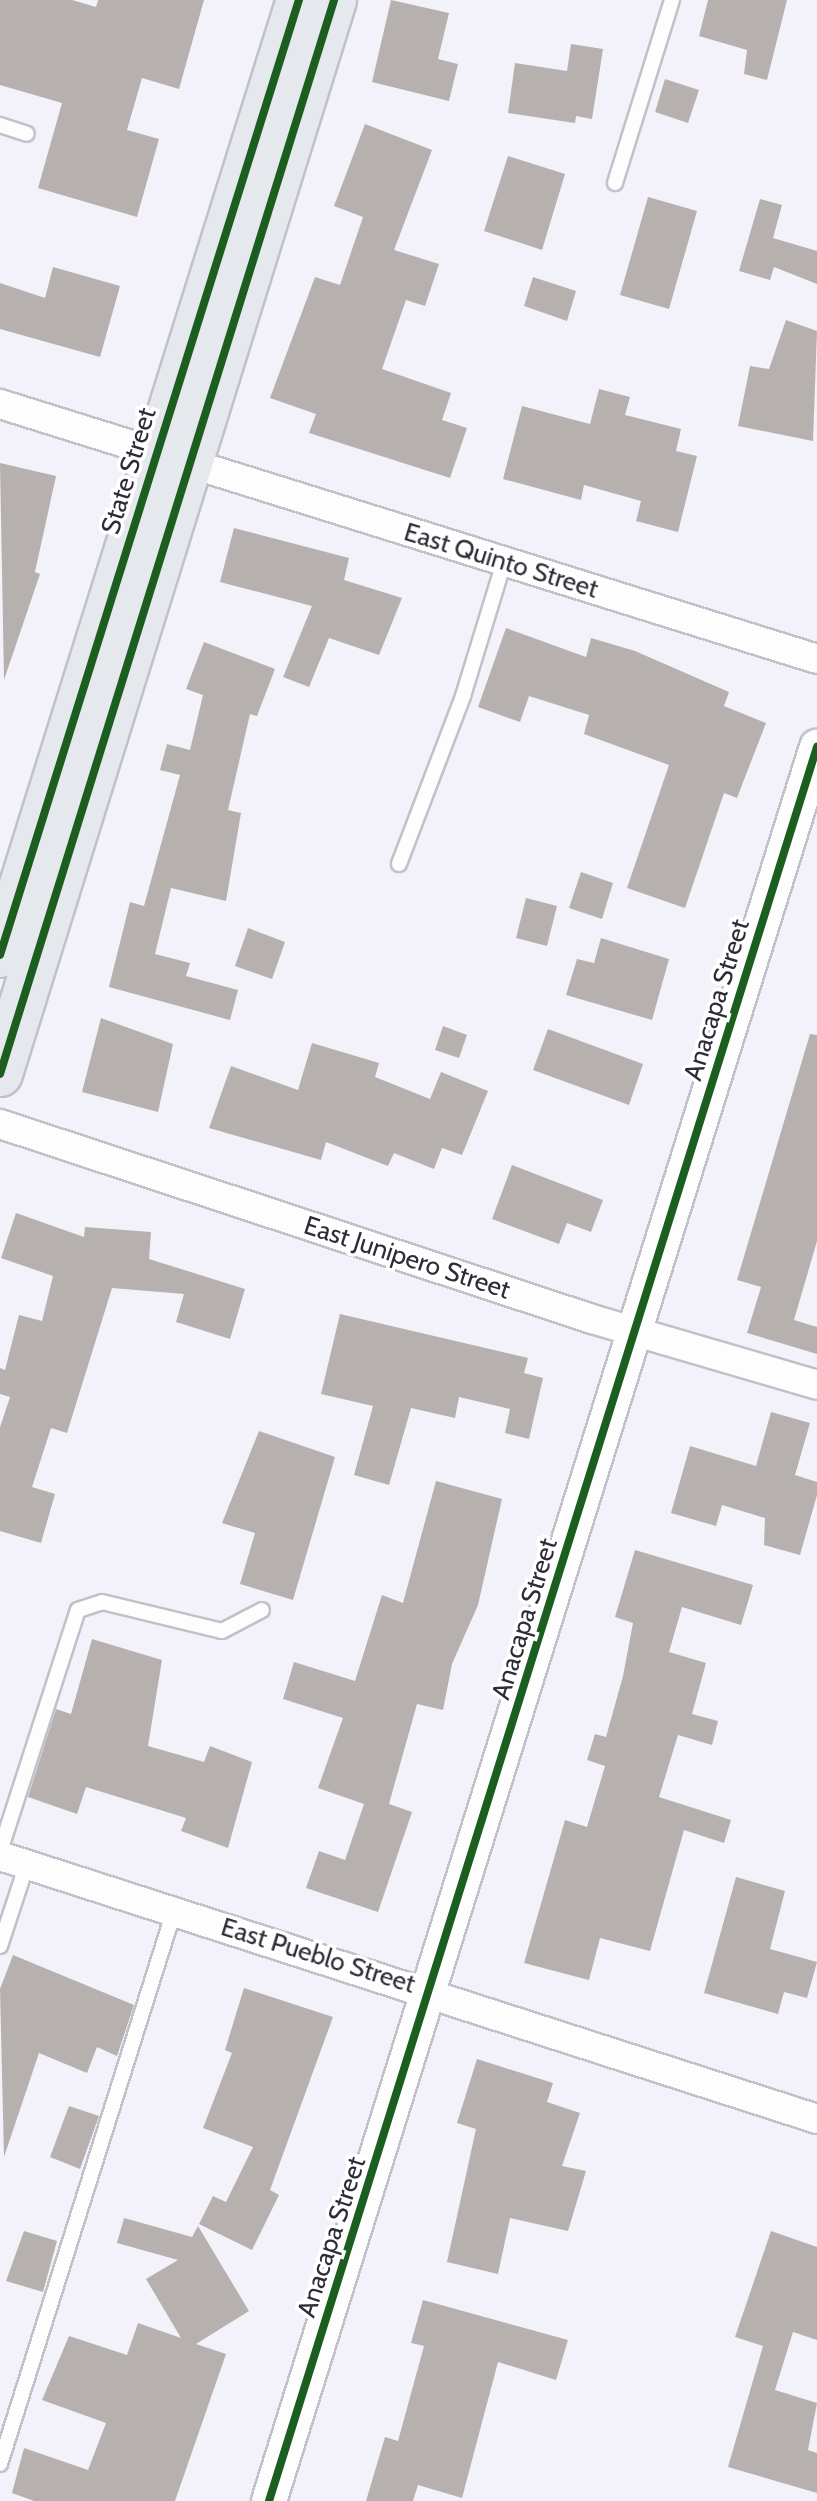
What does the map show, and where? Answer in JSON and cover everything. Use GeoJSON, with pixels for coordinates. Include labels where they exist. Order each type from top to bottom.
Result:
{"type":"FeatureCollection","features":[{"type":"Feature","properties":{"kind":"main road","name":"State Street"},"geometry":{"type":"LineString","coordinates":[[275,132],[299,0]]}},
{"type":"Feature","properties":{"kind":"main road","name":"State Street"},"geometry":{"type":"LineString","coordinates":[[0,1074],[68,792],[171,457],[275,132],[334,0]]}},
{"type":"Feature","properties":{"kind":"main road","name":"State Street"},"geometry":{"type":"LineString","coordinates":[[0,955],[68,792]]}},
{"type":"Feature","properties":{"kind":"street","name":"East Quinto Street"},"geometry":{"type":"LineString","coordinates":[[0,404],[817,659]]}},
{"type":"Feature","properties":{"kind":"street","name":"Anacapa Street"},"geometry":{"type":"LineString","coordinates":[[269,2501],[431,1992],[817,747]]}},
{"type":"Feature","properties":{"kind":"street","name":"East Junipero Street"},"geometry":{"type":"LineString","coordinates":[[0,1124],[635,1330],[817,1385]]}},
{"type":"Feature","properties":{"kind":"street","name":"East Pueblo Street"},"geometry":{"type":"LineString","coordinates":[[9,1857],[817,2119]]}},
{"type":"Feature","properties":{"kind":"lane"},"geometry":{"type":"LineString","coordinates":[[615,183],[672,0]]}},
{"type":"Feature","properties":{"kind":"lane"},"geometry":{"type":"LineString","coordinates":[[0,125],[27,134]]}},
{"type":"Feature","properties":{"kind":"lane"},"geometry":{"type":"LineString","coordinates":[[399,864],[463,696],[504,562]]}},
{"type":"Feature","properties":{"kind":"lane"},"geometry":{"type":"LineString","coordinates":[[0,1946],[9,1857],[78,1610],[102,1602],[222,1631],[262,1610]]}},
{"type":"Feature","properties":{"kind":"lane"},"geometry":{"type":"LineString","coordinates":[[0,2464],[174,1911]]}},
{"type":"Feature","properties":{"kind":"building"},"geometry":{"type":"Polygon","coordinates":[[[0,0],[72,0],[96,7],[98,0],[204,0],[179,89],[142,78],[127,130],[159,139],[137,217],[38,188],[62,103],[0,85],[0,0]]]}},
{"type":"Feature","properties":{"kind":"building"},"geometry":{"type":"Polygon","coordinates":[[[391,0],[449,13],[438,59],[458,64],[449,101],[372,82],[391,0]]]}},
{"type":"Feature","properties":{"kind":"building"},"geometry":{"type":"Polygon","coordinates":[[[708,0],[787,0],[767,80],[744,74],[747,50],[699,36],[708,0]]]}},
{"type":"Feature","properties":{"kind":"building"},"geometry":{"type":"Polygon","coordinates":[[[571,44],[603,49],[592,119],[576,116],[575,123],[508,113],[515,63],[567,71],[571,44]]]}},
{"type":"Feature","properties":{"kind":"building"},"geometry":{"type":"Polygon","coordinates":[[[665,79],[699,90],[688,123],[655,112],[665,79]]]}},
{"type":"Feature","properties":{"kind":"building"},"geometry":{"type":"Polygon","coordinates":[[[365,124],[432,150],[394,250],[439,264],[425,306],[406,300],[382,369],[451,393],[442,420],[467,428],[450,478],[309,433],[316,414],[270,398],[315,277],[340,285],[363,217],[334,206],[365,124]]]}},
{"type":"Feature","properties":{"kind":"building"},"geometry":{"type":"Polygon","coordinates":[[[508,156],[565,174],[542,250],[484,231],[508,156]]]}},
{"type":"Feature","properties":{"kind":"building"},"geometry":{"type":"Polygon","coordinates":[[[648,197],[697,211],[669,309],[620,295],[648,197]]]}},
{"type":"Feature","properties":{"kind":"building"},"geometry":{"type":"Polygon","coordinates":[[[760,199],[782,205],[773,238],[817,251],[817,284],[774,267],[770,280],[739,271],[760,199]]]}},
{"type":"Feature","properties":{"kind":"building"},"geometry":{"type":"Polygon","coordinates":[[[53,267],[120,286],[100,357],[0,329],[0,283],[45,298],[53,267]]]}},
{"type":"Feature","properties":{"kind":"building"},"geometry":{"type":"Polygon","coordinates":[[[533,277],[576,291],[567,321],[524,306],[533,277]]]}},
{"type":"Feature","properties":{"kind":"building"},"geometry":{"type":"Polygon","coordinates":[[[786,320],[817,331],[813,441],[738,426],[750,366],[769,369],[786,320]]]}},
{"type":"Feature","properties":{"kind":"building"},"geometry":{"type":"Polygon","coordinates":[[[599,389],[630,397],[625,415],[681,429],[676,451],[697,456],[678,532],[636,521],[641,501],[584,485],[581,500],[503,479],[522,406],[590,424],[599,389]]]}},
{"type":"Feature","properties":{"kind":"building"},"geometry":{"type":"Polygon","coordinates":[[[0,463],[56,476],[35,572],[40,574],[4,680],[0,463]]]}},
{"type":"Feature","properties":{"kind":"building"},"geometry":{"type":"Polygon","coordinates":[[[234,528],[349,558],[344,580],[402,598],[379,655],[329,638],[309,687],[283,677],[312,606],[220,582],[234,528]]]}},
{"type":"Feature","properties":{"kind":"building"},"geometry":{"type":"Polygon","coordinates":[[[506,628],[586,657],[591,638],[635,651],[729,692],[724,706],[766,723],[737,798],[724,793],[685,908],[627,888],[669,765],[584,734],[589,715],[529,696],[520,722],[478,707],[506,628]]]}},
{"type":"Feature","properties":{"kind":"building"},"geometry":{"type":"Polygon","coordinates":[[[204,642],[275,669],[257,716],[250,714],[228,810],[241,813],[226,901],[171,888],[155,954],[190,963],[186,976],[238,990],[230,1020],[109,987],[130,902],[144,906],[180,775],[160,770],[167,744],[190,750],[203,695],[186,689],[204,642]]]}},
{"type":"Feature","properties":{"kind":"building"},"geometry":{"type":"Polygon","coordinates":[[[581,872],[613,883],[602,919],[569,908],[581,872]]]}},
{"type":"Feature","properties":{"kind":"building"},"geometry":{"type":"Polygon","coordinates":[[[526,898],[557,906],[547,946],[516,938],[526,898]]]}},
{"type":"Feature","properties":{"kind":"building"},"geometry":{"type":"Polygon","coordinates":[[[248,928],[285,942],[272,979],[235,966],[248,928]]]}},
{"type":"Feature","properties":{"kind":"building"},"geometry":{"type":"Polygon","coordinates":[[[601,938],[669,959],[652,1020],[566,995],[577,959],[594,963],[601,938]]]}},
{"type":"Feature","properties":{"kind":"building"},"geometry":{"type":"Polygon","coordinates":[[[101,1018],[173,1044],[158,1112],[82,1092],[101,1018]]]}},
{"type":"Feature","properties":{"kind":"building"},"geometry":{"type":"Polygon","coordinates":[[[443,1026],[467,1035],[459,1058],[435,1050],[443,1026]]]}},
{"type":"Feature","properties":{"kind":"building"},"geometry":{"type":"Polygon","coordinates":[[[548,1029],[643,1064],[629,1105],[533,1070],[548,1029]]]}},
{"type":"Feature","properties":{"kind":"building"},"geometry":{"type":"Polygon","coordinates":[[[810,1034],[817,1035],[817,1241],[794,1320],[817,1327],[817,1354],[747,1333],[761,1287],[737,1280],[810,1034]]]}},
{"type":"Feature","properties":{"kind":"building"},"geometry":{"type":"Polygon","coordinates":[[[312,1043],[379,1063],[375,1077],[430,1099],[441,1072],[488,1091],[462,1155],[442,1148],[434,1169],[394,1153],[388,1166],[326,1142],[321,1160],[209,1128],[231,1066],[298,1090],[312,1043]]]}},
{"type":"Feature","properties":{"kind":"building"},"geometry":{"type":"Polygon","coordinates":[[[512,1165],[603,1200],[591,1232],[567,1223],[559,1244],[492,1219],[512,1165]]]}},
{"type":"Feature","properties":{"kind":"building"},"geometry":{"type":"Polygon","coordinates":[[[16,1213],[84,1237],[85,1227],[151,1232],[149,1259],[245,1289],[230,1339],[176,1322],[184,1294],[112,1288],[67,1433],[51,1428],[32,1487],[55,1494],[41,1543],[0,1531],[0,1427],[10,1397],[0,1394],[0,1368],[5,1370],[19,1315],[42,1321],[53,1276],[1,1258],[16,1213]]]}},
{"type":"Feature","properties":{"kind":"building"},"geometry":{"type":"Polygon","coordinates":[[[340,1314],[528,1358],[524,1373],[543,1378],[529,1439],[505,1433],[510,1409],[459,1397],[455,1418],[411,1408],[389,1485],[354,1475],[373,1406],[321,1394],[340,1314]]]}},
{"type":"Feature","properties":{"kind":"building"},"geometry":{"type":"Polygon","coordinates":[[[771,1412],[810,1423],[795,1475],[817,1482],[817,1495],[800,1555],[764,1545],[765,1518],[722,1505],[716,1526],[671,1513],[690,1446],[756,1466],[771,1412]]]}},
{"type":"Feature","properties":{"kind":"building"},"geometry":{"type":"Polygon","coordinates":[[[259,1431],[335,1457],[293,1600],[240,1584],[255,1533],[222,1523],[259,1431]]]}},
{"type":"Feature","properties":{"kind":"building"},"geometry":{"type":"Polygon","coordinates":[[[436,1481],[502,1499],[478,1605],[452,1664],[443,1710],[417,1704],[389,1804],[412,1812],[378,1912],[306,1888],[319,1851],[345,1860],[364,1804],[318,1788],[343,1718],[283,1699],[294,1662],[355,1681],[382,1595],[403,1603],[436,1481]]]}},
{"type":"Feature","properties":{"kind":"building"},"geometry":{"type":"Polygon","coordinates":[[[635,1550],[753,1585],[741,1625],[682,1607],[669,1652],[706,1663],[692,1714],[718,1721],[712,1745],[678,1735],[659,1797],[731,1820],[724,1843],[684,1830],[650,1951],[600,1938],[589,1980],[524,1963],[565,1820],[587,1827],[605,1766],[587,1760],[595,1734],[606,1737],[623,1676],[633,1623],[615,1617],[635,1550]]]}},
{"type":"Feature","properties":{"kind":"building"},"geometry":{"type":"Polygon","coordinates":[[[92,1639],[162,1660],[148,1746],[204,1762],[210,1746],[252,1762],[228,1848],[181,1831],[186,1818],[86,1787],[77,1814],[28,1797],[56,1709],[71,1714],[92,1639]]]}},
{"type":"Feature","properties":{"kind":"building"},"geometry":{"type":"Polygon","coordinates":[[[736,1877],[785,1891],[770,1949],[817,1962],[807,1998],[784,1992],[778,2014],[704,1993],[736,1877]]]}},
{"type":"Feature","properties":{"kind":"building"},"geometry":{"type":"Polygon","coordinates":[[[13,1955],[134,2005],[117,2056],[97,2047],[87,2073],[39,2053],[4,2157],[0,1989],[13,1955]]]}},
{"type":"Feature","properties":{"kind":"building"},"geometry":{"type":"Polygon","coordinates":[[[244,1988],[333,2017],[270,2190],[279,2195],[252,2250],[199,2224],[213,2196],[226,2202],[253,2147],[203,2128],[232,2053],[225,2050],[244,1988]]]}},
{"type":"Feature","properties":{"kind":"building"},"geometry":{"type":"Polygon","coordinates":[[[477,2059],[553,2083],[547,2102],[580,2113],[562,2166],[586,2171],[568,2231],[510,2218],[498,2274],[447,2262],[476,2129],[457,2123],[477,2059]]]}},
{"type":"Feature","properties":{"kind":"building"},"geometry":{"type":"Polygon","coordinates":[[[69,2106],[99,2116],[80,2169],[50,2157],[69,2106]]]}},
{"type":"Feature","properties":{"kind":"building"},"geometry":{"type":"Polygon","coordinates":[[[124,2218],[192,2237],[198,2226],[249,2311],[196,2344],[226,2354],[175,2501],[34,2501],[12,2493],[24,2448],[88,2470],[106,2423],[42,2400],[69,2336],[127,2355],[138,2323],[181,2338],[146,2279],[178,2260],[117,2243],[124,2218]]]}},
{"type":"Feature","properties":{"kind":"building"},"geometry":{"type":"Polygon","coordinates":[[[24,2231],[57,2241],[43,2292],[6,2281],[24,2231]]]}},
{"type":"Feature","properties":{"kind":"building"},"geometry":{"type":"Polygon","coordinates":[[[771,2231],[817,2247],[817,2340],[793,2332],[775,2390],[817,2403],[808,2450],[817,2453],[817,2493],[728,2467],[763,2346],[735,2337],[771,2231]]]}},
{"type":"Feature","properties":{"kind":"building"},"geometry":{"type":"Polygon","coordinates":[[[423,2300],[568,2340],[556,2380],[498,2362],[462,2498],[418,2485],[413,2501],[366,2501],[385,2437],[398,2441],[424,2346],[411,2343],[423,2300]]]}},
{"type":"Feature","properties":{"kind":"cycle path"},"geometry":{"type":"LineString","coordinates":[[0,955],[299,0]]}},
{"type":"Feature","properties":{"kind":"cycle path"},"geometry":{"type":"LineString","coordinates":[[0,1074],[334,0]]}},
{"type":"Feature","properties":{"kind":"cycle path"},"geometry":{"type":"LineString","coordinates":[[269,2501],[817,747]]}}]}
